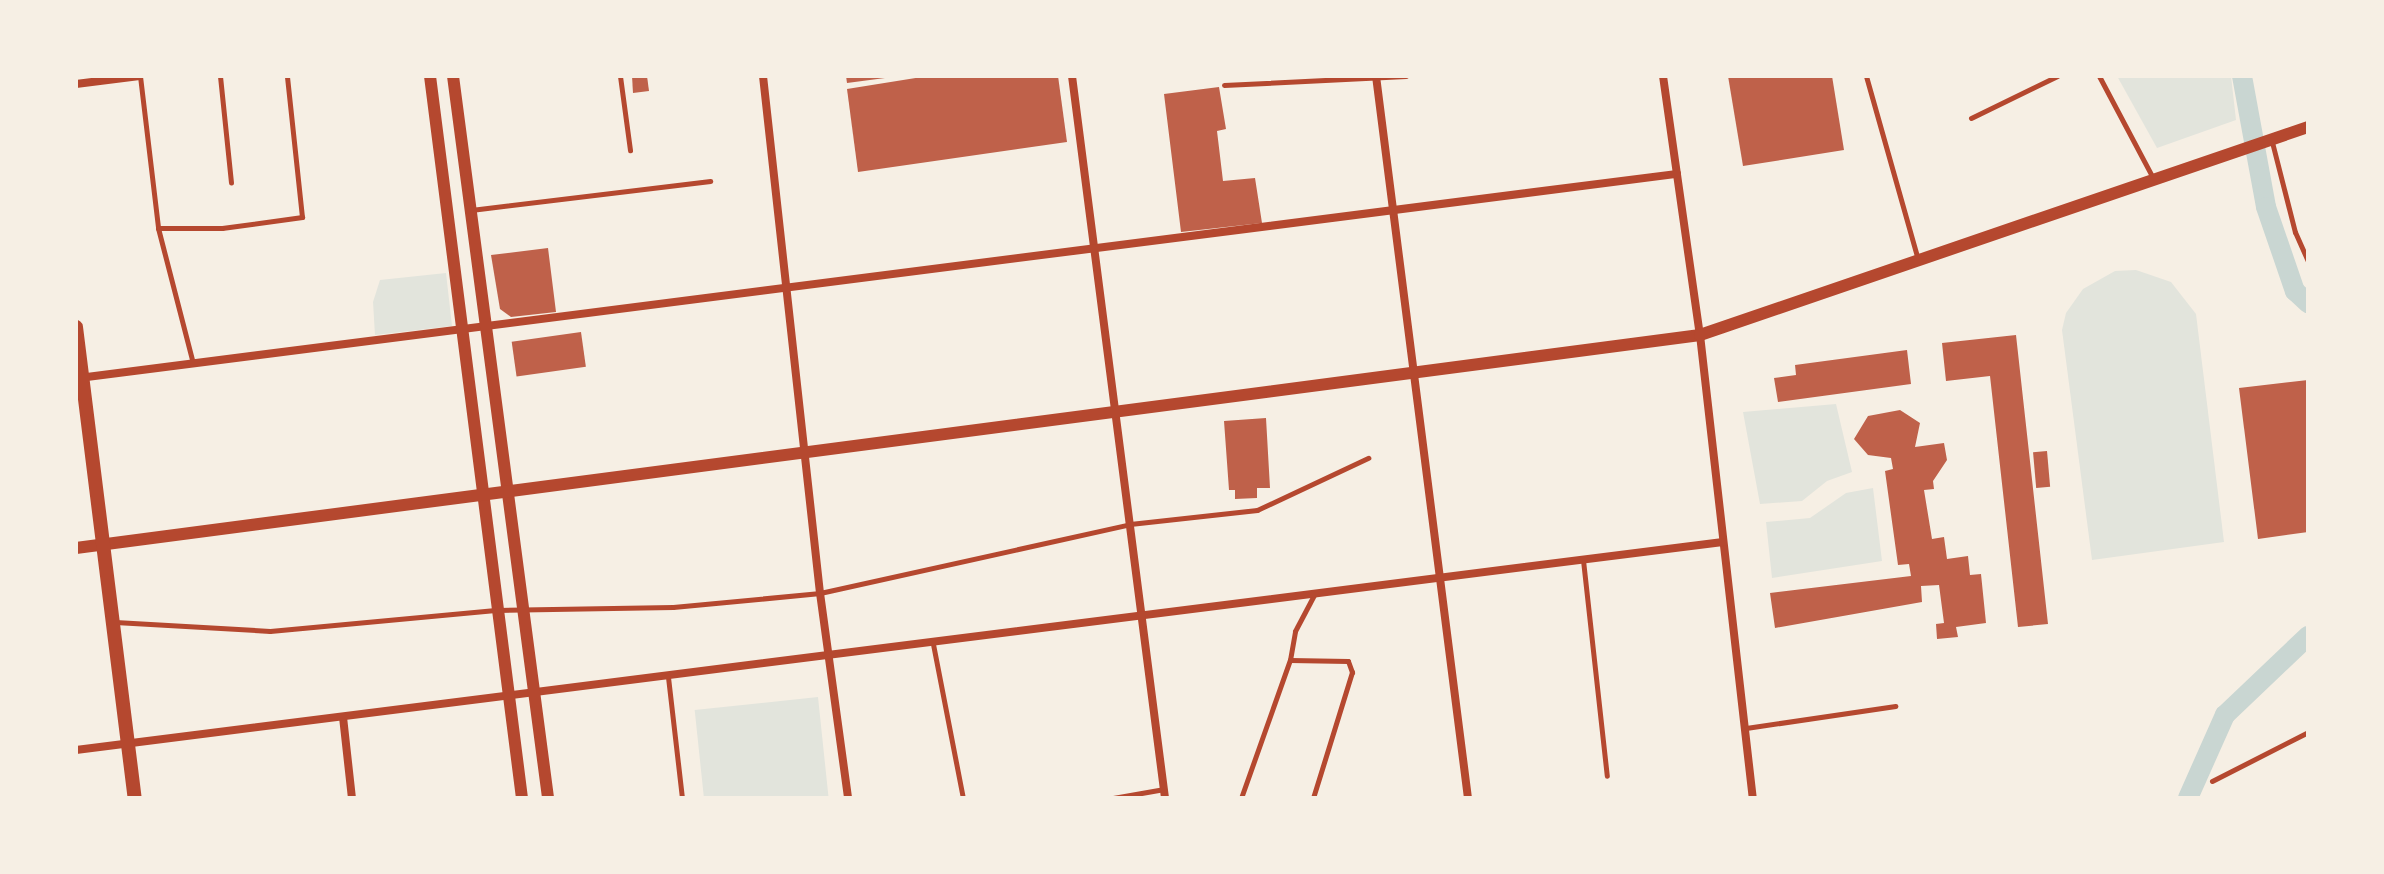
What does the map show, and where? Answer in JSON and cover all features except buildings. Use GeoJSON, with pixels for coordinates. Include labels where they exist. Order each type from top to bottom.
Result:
{"type":"FeatureCollection","features":[{"type":"Feature","properties":{"kind":"main road"},"geometry":{"type":"LineString","coordinates":[[76,327],[79,378],[106,544],[135,798]]}},
{"type":"Feature","properties":{"kind":"street"},"geometry":{"type":"LineString","coordinates":[[76,84],[140,76]]}},
{"type":"Feature","properties":{"kind":"street"},"geometry":{"type":"LineString","coordinates":[[430,76],[522,798]]}},
{"type":"Feature","properties":{"kind":"street"},"geometry":{"type":"LineString","coordinates":[[453,76],[548,798]]}},
{"type":"Feature","properties":{"kind":"street"},"geometry":{"type":"LineString","coordinates":[[763,76],[820,593],[848,798]]}},
{"type":"Feature","properties":{"kind":"street"},"geometry":{"type":"LineString","coordinates":[[1072,76],[1164,794]]}},
{"type":"Feature","properties":{"kind":"street"},"geometry":{"type":"LineString","coordinates":[[1663,76],[1700,335],[1753,798]]}},
{"type":"Feature","properties":{"kind":"street"},"geometry":{"type":"LineString","coordinates":[[1377,77],[1468,798]]}},
{"type":"Feature","properties":{"kind":"street"},"geometry":{"type":"LineString","coordinates":[[76,548],[806,456],[1700,335],[2272,142],[2308,127]]}},
{"type":"Feature","properties":{"kind":"street"},"geometry":{"type":"LineString","coordinates":[[79,378],[1677,174]]}},
{"type":"Feature","properties":{"kind":"street"},"geometry":{"type":"LineString","coordinates":[[76,750],[1723,542]]}},
{"type":"Feature","properties":{"kind":"street"},"geometry":{"type":"LineString","coordinates":[[343,717],[352,798]]}},
{"type":"Feature","properties":{"kind":"lane"},"geometry":{"type":"LineString","coordinates":[[140,76],[158,228],[193,363]]}},
{"type":"Feature","properties":{"kind":"lane"},"geometry":{"type":"LineString","coordinates":[[220,76],[231,182]]}},
{"type":"Feature","properties":{"kind":"lane"},"geometry":{"type":"LineString","coordinates":[[158,228],[222,228],[302,217],[287,76]]}},
{"type":"Feature","properties":{"kind":"lane"},"geometry":{"type":"LineString","coordinates":[[620,76],[630,150]]}},
{"type":"Feature","properties":{"kind":"lane"},"geometry":{"type":"LineString","coordinates":[[1224,85],[1406,76]]}},
{"type":"Feature","properties":{"kind":"lane"},"geometry":{"type":"LineString","coordinates":[[1866,76],[1918,261]]}},
{"type":"Feature","properties":{"kind":"lane"},"geometry":{"type":"LineString","coordinates":[[1971,118],[2057,76]]}},
{"type":"Feature","properties":{"kind":"lane"},"geometry":{"type":"LineString","coordinates":[[2099,76],[2154,181]]}},
{"type":"Feature","properties":{"kind":"lane"},"geometry":{"type":"LineString","coordinates":[[2272,142],[2295,232],[2308,261]]}},
{"type":"Feature","properties":{"kind":"lane"},"geometry":{"type":"LineString","coordinates":[[470,210],[710,181]]}},
{"type":"Feature","properties":{"kind":"lane"},"geometry":{"type":"LineString","coordinates":[[114,622],[270,631],[498,610],[673,607],[820,593],[1130,524],[1257,510],[1368,458]]}},
{"type":"Feature","properties":{"kind":"lane"},"geometry":{"type":"LineString","coordinates":[[1583,560],[1607,776]]}},
{"type":"Feature","properties":{"kind":"lane"},"geometry":{"type":"LineString","coordinates":[[1241,798],[1290,660],[1295,631],[1314,595]]}},
{"type":"Feature","properties":{"kind":"lane"},"geometry":{"type":"LineString","coordinates":[[933,644],[963,798]]}},
{"type":"Feature","properties":{"kind":"lane"},"geometry":{"type":"LineString","coordinates":[[1290,660],[1348,661],[1352,672],[1313,798]]}},
{"type":"Feature","properties":{"kind":"lane"},"geometry":{"type":"LineString","coordinates":[[668,677],[682,798]]}},
{"type":"Feature","properties":{"kind":"lane"},"geometry":{"type":"LineString","coordinates":[[1745,728],[1895,706]]}},
{"type":"Feature","properties":{"kind":"lane"},"geometry":{"type":"LineString","coordinates":[[2212,781],[2308,732]]}},
{"type":"Feature","properties":{"kind":"lane"},"geometry":{"type":"LineString","coordinates":[[1113,798],[1164,794]]}},
{"type":"Feature","properties":{"kind":"shaded area"},"geometry":{"type":"Polygon","coordinates":[[[2117,76],[2231,76],[2236,120],[2157,148],[2117,76]]]}},
{"type":"Feature","properties":{"kind":"shaded area"},"geometry":{"type":"Polygon","coordinates":[[[2136,270],[2171,282],[2196,314],[2224,542],[2092,560],[2062,330],[2066,313],[2083,289],[2115,271],[2136,270]]]}},
{"type":"Feature","properties":{"kind":"shaded area"},"geometry":{"type":"Polygon","coordinates":[[[446,273],[452,326],[375,335],[373,302],[380,280],[446,273]]]}},
{"type":"Feature","properties":{"kind":"shaded area"},"geometry":{"type":"Polygon","coordinates":[[[1836,404],[1852,472],[1827,481],[1802,501],[1760,504],[1743,412],[1836,404]]]}},
{"type":"Feature","properties":{"kind":"shaded area"},"geometry":{"type":"Polygon","coordinates":[[[1873,488],[1882,561],[1772,578],[1766,522],[1810,518],[1846,493],[1873,488]]]}},
{"type":"Feature","properties":{"kind":"shaded area"},"geometry":{"type":"Polygon","coordinates":[[[818,697],[829,798],[704,798],[695,710],[818,697]]]}},
{"type":"Feature","properties":{"kind":"waterway"},"geometry":{"type":"LineString","coordinates":[[2242,76],[2266,207],[2295,291],[2308,303]]}},
{"type":"Feature","properties":{"kind":"waterway"},"geometry":{"type":"LineString","coordinates":[[2188,798],[2225,715],[2308,636]]}}]}
